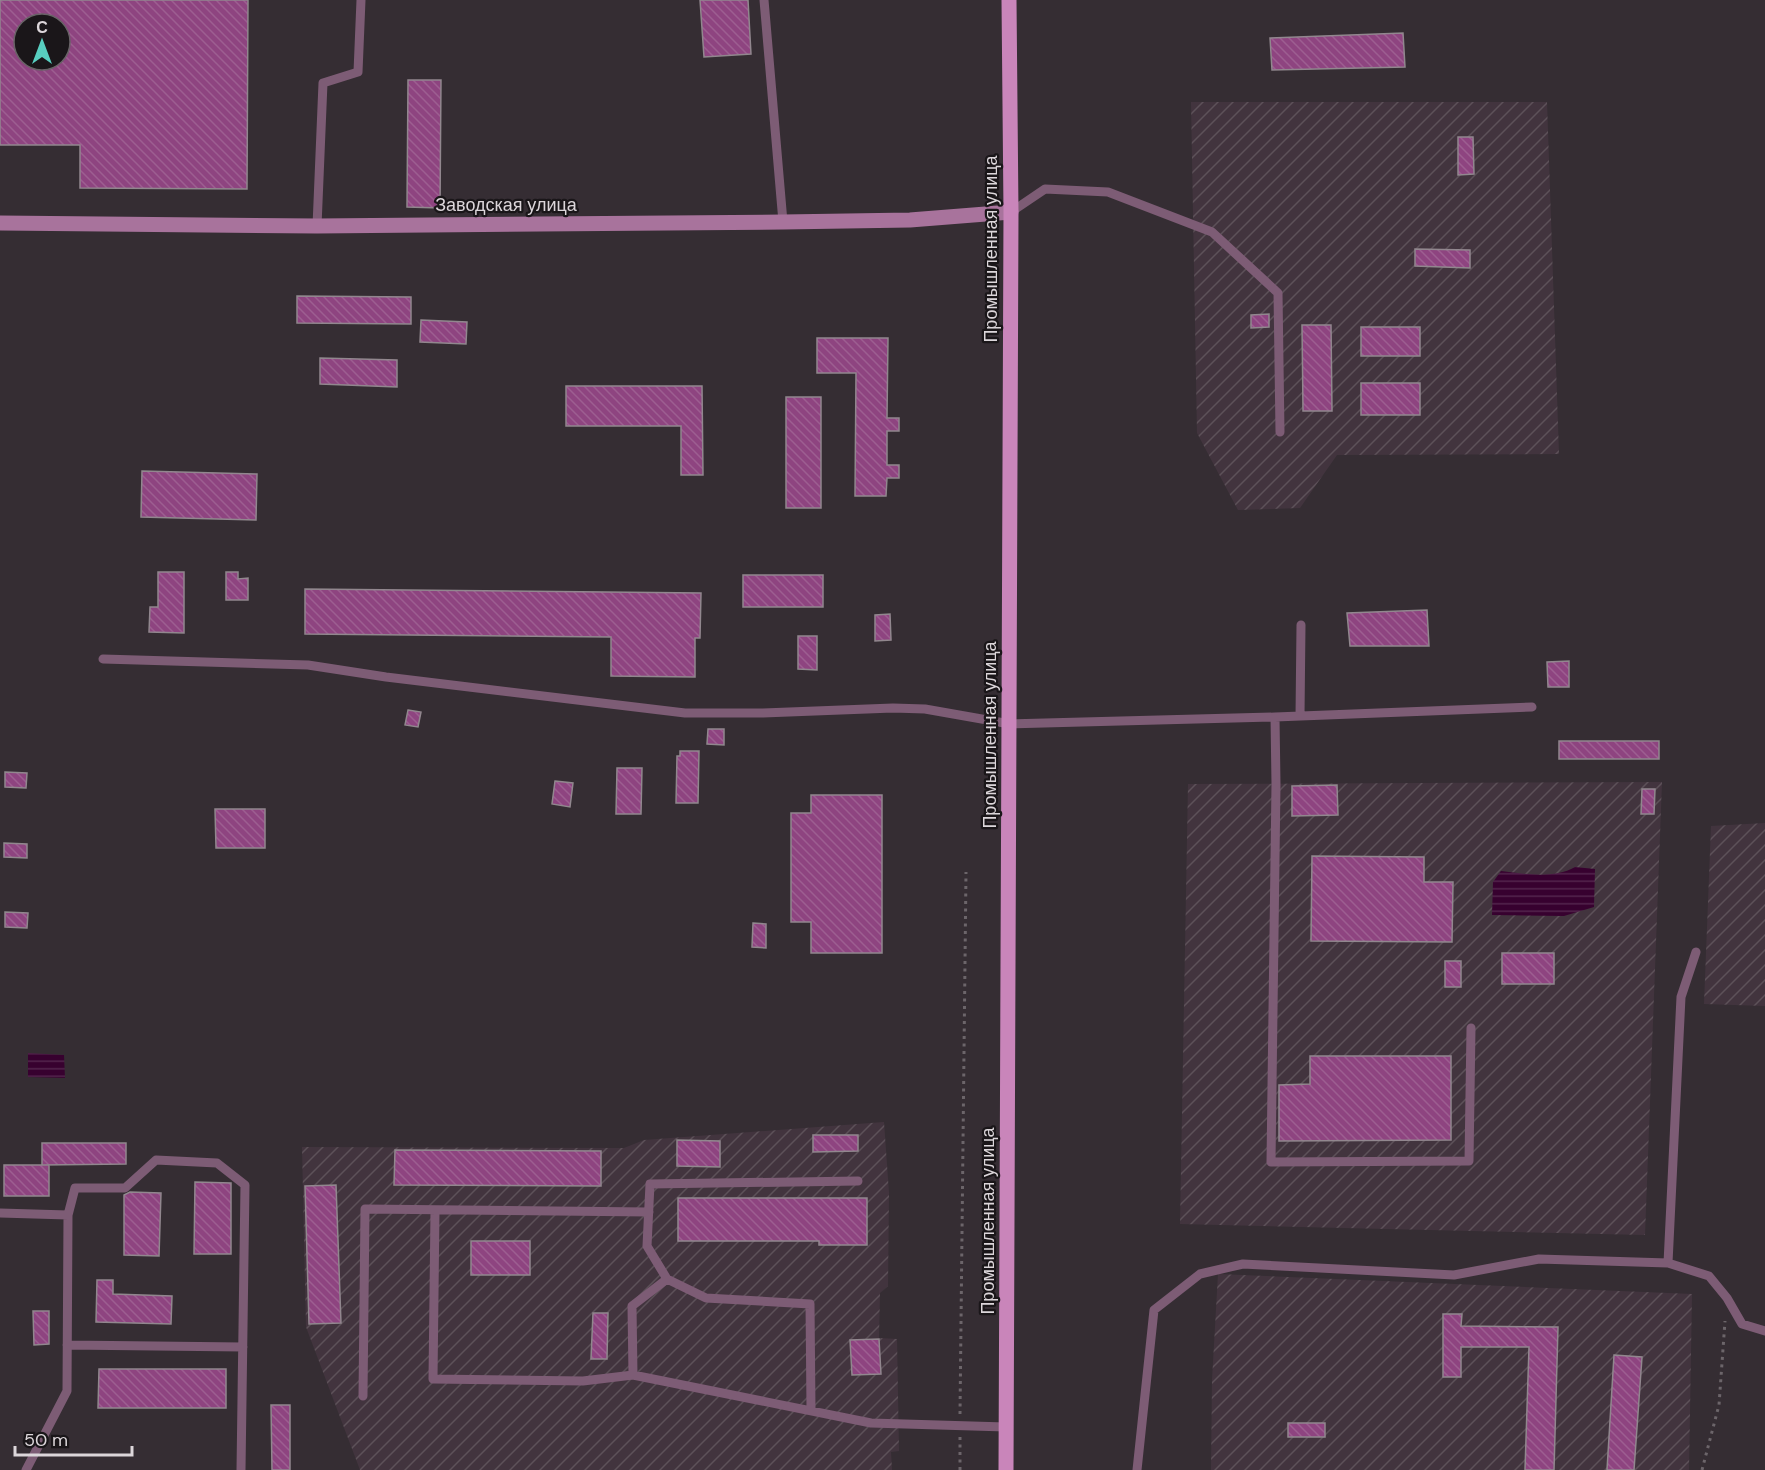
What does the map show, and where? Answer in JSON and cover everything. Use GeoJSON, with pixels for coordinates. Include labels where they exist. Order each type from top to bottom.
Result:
{"type":"FeatureCollection","features":[{"type":"Feature","properties":{"kind":"main road","name":"Промышленная улица"},"geometry":{"type":"LineString","coordinates":[[1006,1470],[1010,724],[1009,0]]}},
{"type":"Feature","properties":{"kind":"street","name":"Заводская улица"},"geometry":{"type":"LineString","coordinates":[[0,223],[316,226],[783,222],[910,220],[1011,212]]}},
{"type":"Feature","properties":{"kind":"lane"},"geometry":{"type":"LineString","coordinates":[[316,226],[323,83],[358,72],[361,0]]}},
{"type":"Feature","properties":{"kind":"lane"},"geometry":{"type":"LineString","coordinates":[[764,0],[783,222]]}},
{"type":"Feature","properties":{"kind":"lane"},"geometry":{"type":"LineString","coordinates":[[1011,212],[1045,189],[1108,192],[1212,232],[1278,294],[1280,432]]}},
{"type":"Feature","properties":{"kind":"lane"},"geometry":{"type":"LineString","coordinates":[[1300,716],[1301,625]]}},
{"type":"Feature","properties":{"kind":"lane"},"geometry":{"type":"LineString","coordinates":[[103,659],[308,665],[386,677],[685,713],[914,709],[1010,724],[1533,707]]}},
{"type":"Feature","properties":{"kind":"lane"},"geometry":{"type":"LineString","coordinates":[[1275,717],[1271,1162],[1468,1161],[1471,1028]]}},
{"type":"Feature","properties":{"kind":"lane"},"geometry":{"type":"LineString","coordinates":[[1668,1263],[1681,997],[1696,952]]}},
{"type":"Feature","properties":{"kind":"lane"},"geometry":{"type":"LineString","coordinates":[[26,1470],[67,1391],[68,1215],[75,1188],[125,1188],[156,1160],[217,1163],[245,1185],[241,1470]]}},
{"type":"Feature","properties":{"kind":"lane"},"geometry":{"type":"LineString","coordinates":[[811,1410],[810,1304],[706,1298],[668,1279],[647,1246],[650,1184],[858,1181]]}},
{"type":"Feature","properties":{"kind":"lane"},"geometry":{"type":"LineString","coordinates":[[363,1396],[364,1209],[649,1212]]}},
{"type":"Feature","properties":{"kind":"lane"},"geometry":{"type":"LineString","coordinates":[[435,1210],[433,1379],[583,1381],[633,1375],[871,1423],[1006,1427]]}},
{"type":"Feature","properties":{"kind":"lane"},"geometry":{"type":"LineString","coordinates":[[0,1213],[68,1215]]}},
{"type":"Feature","properties":{"kind":"lane"},"geometry":{"type":"LineString","coordinates":[[1137,1470],[1154,1310],[1200,1274],[1243,1264],[1454,1275],[1539,1259],[1668,1263],[1709,1276],[1727,1298],[1742,1324],[1765,1331]]}},
{"type":"Feature","properties":{"kind":"lane"},"geometry":{"type":"LineString","coordinates":[[633,1375],[632,1306],[668,1279]]}},
{"type":"Feature","properties":{"kind":"lane"},"geometry":{"type":"LineString","coordinates":[[68,1345],[243,1347]]}},
{"type":"Feature","properties":{"kind":"path"},"geometry":{"type":"LineString","coordinates":[[960,1470],[966,872]]}},
{"type":"Feature","properties":{"kind":"path"},"geometry":{"type":"LineString","coordinates":[[1702,1470],[1719,1405],[1727,1298]]}},
{"type":"Feature","properties":{"kind":"shaded area"},"geometry":{"type":"Polygon","coordinates":[[[1191,102],[1547,102],[1559,454],[1337,455],[1300,508],[1238,510],[1197,433],[1191,102]]]}},
{"type":"Feature","properties":{"kind":"shaded area"},"geometry":{"type":"Polygon","coordinates":[[[1662,782],[1645,1235],[1180,1224],[1188,784],[1662,782]]]}},
{"type":"Feature","properties":{"kind":"shaded area"},"geometry":{"type":"Polygon","coordinates":[[[1765,823],[1765,1006],[1704,1004],[1711,826],[1765,823]]]}},
{"type":"Feature","properties":{"kind":"shaded area"},"geometry":{"type":"Polygon","coordinates":[[[1575,867],[1595,869],[1594,907],[1564,916],[1492,915],[1493,882],[1501,871],[1548,874],[1567,871],[1575,867]]]}},
{"type":"Feature","properties":{"kind":"shaded area"},"geometry":{"type":"Polygon","coordinates":[[[28,1053],[64,1055],[65,1078],[28,1077],[28,1053]]]}},
{"type":"Feature","properties":{"kind":"shaded area"},"geometry":{"type":"Polygon","coordinates":[[[884,1122],[889,1193],[888,1286],[880,1293],[879,1338],[897,1339],[899,1451],[891,1452],[892,1470],[360,1470],[306,1327],[302,1147],[624,1148],[644,1140],[884,1122]]]}},
{"type":"Feature","properties":{"kind":"shaded area"},"geometry":{"type":"Polygon","coordinates":[[[1218,1274],[1692,1294],[1689,1470],[1211,1470],[1212,1380],[1218,1274]]]}},
{"type":"Feature","properties":{"kind":"building"},"geometry":{"type":"Polygon","coordinates":[[[0,0],[248,0],[247,189],[80,188],[80,145],[0,145],[0,0]]]}},
{"type":"Feature","properties":{"kind":"building"},"geometry":{"type":"Polygon","coordinates":[[[700,0],[748,0],[751,54],[704,57],[700,0]]]}},
{"type":"Feature","properties":{"kind":"building"},"geometry":{"type":"Polygon","coordinates":[[[1403,33],[1405,67],[1272,70],[1270,38],[1403,33]]]}},
{"type":"Feature","properties":{"kind":"building"},"geometry":{"type":"Polygon","coordinates":[[[408,80],[441,80],[440,208],[407,207],[408,80]]]}},
{"type":"Feature","properties":{"kind":"building"},"geometry":{"type":"Polygon","coordinates":[[[1458,137],[1473,137],[1474,174],[1458,175],[1458,137]]]}},
{"type":"Feature","properties":{"kind":"building"},"geometry":{"type":"Polygon","coordinates":[[[1415,249],[1470,250],[1470,268],[1415,266],[1415,249]]]}},
{"type":"Feature","properties":{"kind":"building"},"geometry":{"type":"Polygon","coordinates":[[[297,296],[411,297],[411,324],[297,323],[297,296]]]}},
{"type":"Feature","properties":{"kind":"building"},"geometry":{"type":"Polygon","coordinates":[[[1269,314],[1269,327],[1251,328],[1251,315],[1269,314]]]}},
{"type":"Feature","properties":{"kind":"building"},"geometry":{"type":"Polygon","coordinates":[[[421,320],[467,322],[466,344],[420,342],[421,320]]]}},
{"type":"Feature","properties":{"kind":"building"},"geometry":{"type":"Polygon","coordinates":[[[1302,325],[1331,325],[1332,411],[1303,411],[1302,325]]]}},
{"type":"Feature","properties":{"kind":"building"},"geometry":{"type":"Polygon","coordinates":[[[1361,327],[1420,327],[1420,356],[1361,356],[1361,327]]]}},
{"type":"Feature","properties":{"kind":"building"},"geometry":{"type":"Polygon","coordinates":[[[817,338],[888,338],[887,418],[899,418],[899,431],[887,431],[887,465],[899,465],[899,478],[887,478],[886,496],[855,496],[856,373],[817,373],[817,338]]]}},
{"type":"Feature","properties":{"kind":"building"},"geometry":{"type":"Polygon","coordinates":[[[320,358],[397,360],[397,387],[320,384],[320,358]]]}},
{"type":"Feature","properties":{"kind":"building"},"geometry":{"type":"Polygon","coordinates":[[[1361,383],[1420,383],[1420,415],[1361,415],[1361,383]]]}},
{"type":"Feature","properties":{"kind":"building"},"geometry":{"type":"Polygon","coordinates":[[[566,386],[702,386],[703,475],[681,475],[681,426],[566,426],[566,386]]]}},
{"type":"Feature","properties":{"kind":"building"},"geometry":{"type":"Polygon","coordinates":[[[786,397],[821,397],[821,508],[786,508],[786,397]]]}},
{"type":"Feature","properties":{"kind":"building"},"geometry":{"type":"Polygon","coordinates":[[[142,471],[257,474],[256,520],[141,517],[142,471]]]}},
{"type":"Feature","properties":{"kind":"building"},"geometry":{"type":"Polygon","coordinates":[[[158,572],[184,572],[184,633],[149,632],[150,607],[158,607],[158,572]]]}},
{"type":"Feature","properties":{"kind":"building"},"geometry":{"type":"Polygon","coordinates":[[[226,572],[238,572],[238,579],[248,578],[248,600],[226,600],[226,572]]]}},
{"type":"Feature","properties":{"kind":"building"},"geometry":{"type":"Polygon","coordinates":[[[743,575],[823,575],[823,607],[743,607],[743,575]]]}},
{"type":"Feature","properties":{"kind":"building"},"geometry":{"type":"Polygon","coordinates":[[[305,589],[701,593],[700,638],[695,638],[695,677],[611,676],[611,637],[305,634],[305,589]]]}},
{"type":"Feature","properties":{"kind":"building"},"geometry":{"type":"Polygon","coordinates":[[[1427,610],[1429,646],[1350,646],[1347,613],[1427,610]]]}},
{"type":"Feature","properties":{"kind":"building"},"geometry":{"type":"Polygon","coordinates":[[[890,614],[891,640],[875,641],[875,615],[890,614]]]}},
{"type":"Feature","properties":{"kind":"building"},"geometry":{"type":"Polygon","coordinates":[[[798,636],[817,636],[817,670],[798,669],[798,636]]]}},
{"type":"Feature","properties":{"kind":"building"},"geometry":{"type":"Polygon","coordinates":[[[1569,661],[1569,687],[1548,687],[1547,662],[1569,661]]]}},
{"type":"Feature","properties":{"kind":"building"},"geometry":{"type":"Polygon","coordinates":[[[408,710],[421,712],[418,727],[405,725],[408,710]]]}},
{"type":"Feature","properties":{"kind":"building"},"geometry":{"type":"Polygon","coordinates":[[[708,729],[724,729],[724,745],[707,744],[708,729]]]}},
{"type":"Feature","properties":{"kind":"building"},"geometry":{"type":"Polygon","coordinates":[[[1559,741],[1659,741],[1659,759],[1559,759],[1559,741]]]}},
{"type":"Feature","properties":{"kind":"building"},"geometry":{"type":"Polygon","coordinates":[[[680,751],[699,751],[698,803],[676,803],[677,756],[680,756],[680,751]]]}},
{"type":"Feature","properties":{"kind":"building"},"geometry":{"type":"Polygon","coordinates":[[[617,768],[642,768],[641,814],[616,814],[617,768]]]}},
{"type":"Feature","properties":{"kind":"building"},"geometry":{"type":"Polygon","coordinates":[[[5,772],[27,773],[26,788],[5,787],[5,772]]]}},
{"type":"Feature","properties":{"kind":"building"},"geometry":{"type":"Polygon","coordinates":[[[555,781],[573,783],[570,807],[552,804],[555,781]]]}},
{"type":"Feature","properties":{"kind":"building"},"geometry":{"type":"Polygon","coordinates":[[[1337,785],[1338,815],[1292,816],[1292,786],[1337,785]]]}},
{"type":"Feature","properties":{"kind":"building"},"geometry":{"type":"Polygon","coordinates":[[[1642,789],[1655,789],[1654,814],[1641,814],[1642,789]]]}},
{"type":"Feature","properties":{"kind":"building"},"geometry":{"type":"Polygon","coordinates":[[[811,795],[882,795],[882,953],[811,953],[811,922],[791,922],[791,813],[811,813],[811,795]]]}},
{"type":"Feature","properties":{"kind":"building"},"geometry":{"type":"Polygon","coordinates":[[[215,809],[265,809],[265,848],[216,848],[215,809]]]}},
{"type":"Feature","properties":{"kind":"building"},"geometry":{"type":"Polygon","coordinates":[[[4,843],[27,844],[27,858],[4,857],[4,843]]]}},
{"type":"Feature","properties":{"kind":"building"},"geometry":{"type":"Polygon","coordinates":[[[1312,856],[1424,857],[1424,882],[1453,882],[1452,942],[1311,941],[1312,856]]]}},
{"type":"Feature","properties":{"kind":"building"},"geometry":{"type":"Polygon","coordinates":[[[5,912],[28,913],[27,928],[5,927],[5,912]]]}},
{"type":"Feature","properties":{"kind":"building"},"geometry":{"type":"Polygon","coordinates":[[[753,923],[766,924],[766,948],[752,947],[753,923]]]}},
{"type":"Feature","properties":{"kind":"building"},"geometry":{"type":"Polygon","coordinates":[[[1502,953],[1554,953],[1554,984],[1502,984],[1502,953]]]}},
{"type":"Feature","properties":{"kind":"building"},"geometry":{"type":"Polygon","coordinates":[[[1445,961],[1461,961],[1461,987],[1445,987],[1445,961]]]}},
{"type":"Feature","properties":{"kind":"building"},"geometry":{"type":"Polygon","coordinates":[[[1310,1056],[1451,1056],[1451,1140],[1279,1141],[1279,1085],[1310,1084],[1310,1056]]]}},
{"type":"Feature","properties":{"kind":"building"},"geometry":{"type":"Polygon","coordinates":[[[813,1135],[858,1135],[858,1151],[813,1152],[813,1135]]]}},
{"type":"Feature","properties":{"kind":"building"},"geometry":{"type":"Polygon","coordinates":[[[677,1140],[720,1141],[720,1167],[677,1166],[677,1140]]]}},
{"type":"Feature","properties":{"kind":"building"},"geometry":{"type":"Polygon","coordinates":[[[42,1143],[126,1143],[126,1164],[42,1165],[42,1143]]]}},
{"type":"Feature","properties":{"kind":"building"},"geometry":{"type":"Polygon","coordinates":[[[395,1150],[601,1151],[601,1186],[394,1185],[395,1150]]]}},
{"type":"Feature","properties":{"kind":"building"},"geometry":{"type":"Polygon","coordinates":[[[4,1165],[49,1165],[49,1196],[4,1196],[4,1165]]]}},
{"type":"Feature","properties":{"kind":"building"},"geometry":{"type":"Polygon","coordinates":[[[195,1182],[231,1183],[231,1254],[194,1254],[195,1182]]]}},
{"type":"Feature","properties":{"kind":"building"},"geometry":{"type":"Polygon","coordinates":[[[336,1185],[341,1323],[309,1324],[305,1186],[336,1185]]]}},
{"type":"Feature","properties":{"kind":"building"},"geometry":{"type":"Polygon","coordinates":[[[130,1192],[161,1193],[159,1256],[124,1255],[124,1195],[130,1192]]]}},
{"type":"Feature","properties":{"kind":"building"},"geometry":{"type":"Polygon","coordinates":[[[678,1198],[867,1198],[867,1245],[819,1245],[819,1241],[678,1241],[678,1198]]]}},
{"type":"Feature","properties":{"kind":"building"},"geometry":{"type":"Polygon","coordinates":[[[471,1241],[530,1241],[530,1275],[471,1275],[471,1241]]]}},
{"type":"Feature","properties":{"kind":"building"},"geometry":{"type":"Polygon","coordinates":[[[97,1280],[113,1280],[113,1294],[172,1296],[171,1324],[96,1322],[97,1280]]]}},
{"type":"Feature","properties":{"kind":"building"},"geometry":{"type":"Polygon","coordinates":[[[33,1311],[49,1311],[49,1344],[34,1345],[33,1311]]]}},
{"type":"Feature","properties":{"kind":"building"},"geometry":{"type":"Polygon","coordinates":[[[593,1313],[608,1313],[607,1359],[591,1359],[593,1313]]]}},
{"type":"Feature","properties":{"kind":"building"},"geometry":{"type":"Polygon","coordinates":[[[1443,1314],[1462,1314],[1461,1326],[1558,1327],[1554,1470],[1525,1470],[1529,1347],[1461,1347],[1461,1377],[1443,1377],[1443,1314]]]}},
{"type":"Feature","properties":{"kind":"building"},"geometry":{"type":"Polygon","coordinates":[[[879,1339],[881,1374],[852,1375],[850,1340],[879,1339]]]}},
{"type":"Feature","properties":{"kind":"building"},"geometry":{"type":"Polygon","coordinates":[[[1614,1355],[1642,1357],[1634,1470],[1607,1470],[1614,1355]]]}},
{"type":"Feature","properties":{"kind":"building"},"geometry":{"type":"Polygon","coordinates":[[[99,1369],[226,1369],[226,1408],[98,1408],[99,1369]]]}},
{"type":"Feature","properties":{"kind":"building"},"geometry":{"type":"Polygon","coordinates":[[[271,1405],[290,1405],[290,1470],[272,1470],[271,1405]]]}},
{"type":"Feature","properties":{"kind":"building"},"geometry":{"type":"Polygon","coordinates":[[[1288,1423],[1325,1423],[1325,1437],[1288,1437],[1288,1423]]]}}]}
